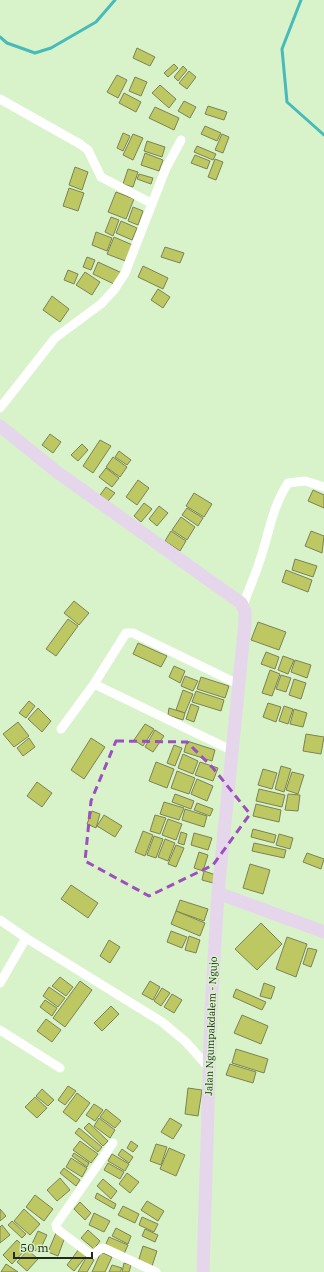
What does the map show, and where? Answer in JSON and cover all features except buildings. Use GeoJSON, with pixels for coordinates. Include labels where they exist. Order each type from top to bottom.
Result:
{"type":"FeatureCollection","features":[{"type":"Feature","properties":{"kind":"street"},"geometry":{"type":"LineString","coordinates":[[0,99],[80,144],[88,150],[101,177],[151,203]]}},
{"type":"Feature","properties":{"kind":"street"},"geometry":{"type":"LineString","coordinates":[[0,408],[55,338],[101,304],[114,290],[125,273],[151,203],[166,168],[181,140]]}},
{"type":"Feature","properties":{"kind":"street"},"geometry":{"type":"LineString","coordinates":[[0,426],[57,472],[241,603],[242,606]]}},
{"type":"Feature","properties":{"kind":"street"},"geometry":{"type":"LineString","coordinates":[[242,606],[260,561],[269,526],[280,494],[288,483],[305,481],[324,488]]}},
{"type":"Feature","properties":{"kind":"street","name":"Jalan Ngumpakdalem - Ngujo"},"geometry":{"type":"LineString","coordinates":[[203,1272],[208,1068],[218,893],[231,750],[245,622],[245,611],[242,606]]}},
{"type":"Feature","properties":{"kind":"street"},"geometry":{"type":"LineString","coordinates":[[61,729],[94,684],[126,633],[133,633],[238,684]]}},
{"type":"Feature","properties":{"kind":"street"},"geometry":{"type":"LineString","coordinates":[[94,684],[231,750]]}},
{"type":"Feature","properties":{"kind":"street"},"geometry":{"type":"LineString","coordinates":[[218,893],[324,932]]}},
{"type":"Feature","properties":{"kind":"street"},"geometry":{"type":"LineString","coordinates":[[0,920],[26,938],[162,1022],[186,1042],[208,1068]]}},
{"type":"Feature","properties":{"kind":"street"},"geometry":{"type":"LineString","coordinates":[[0,983],[26,938]]}},
{"type":"Feature","properties":{"kind":"street"},"geometry":{"type":"LineString","coordinates":[[0,1030],[60,1068]]}},
{"type":"Feature","properties":{"kind":"street"},"geometry":{"type":"LineString","coordinates":[[113,1143],[59,1220],[56,1225],[57,1229],[90,1254],[94,1254],[100,1249],[104,1248],[156,1272]]}},
{"type":"Feature","properties":{"kind":"highlighted area"},"geometry":{"type":"Polygon","coordinates":[[[116,741],[187,742],[213,768],[250,814],[213,865],[149,896],[85,861],[91,801],[116,741]]]}},
{"type":"Feature","properties":{"kind":"waterway"},"geometry":{"type":"LineString","coordinates":[[0,37],[7,43],[35,53],[51,48],[96,22],[115,0]]}},
{"type":"Feature","properties":{"kind":"waterway"},"geometry":{"type":"LineString","coordinates":[[301,0],[282,49],[287,102],[324,135]]}}]}
